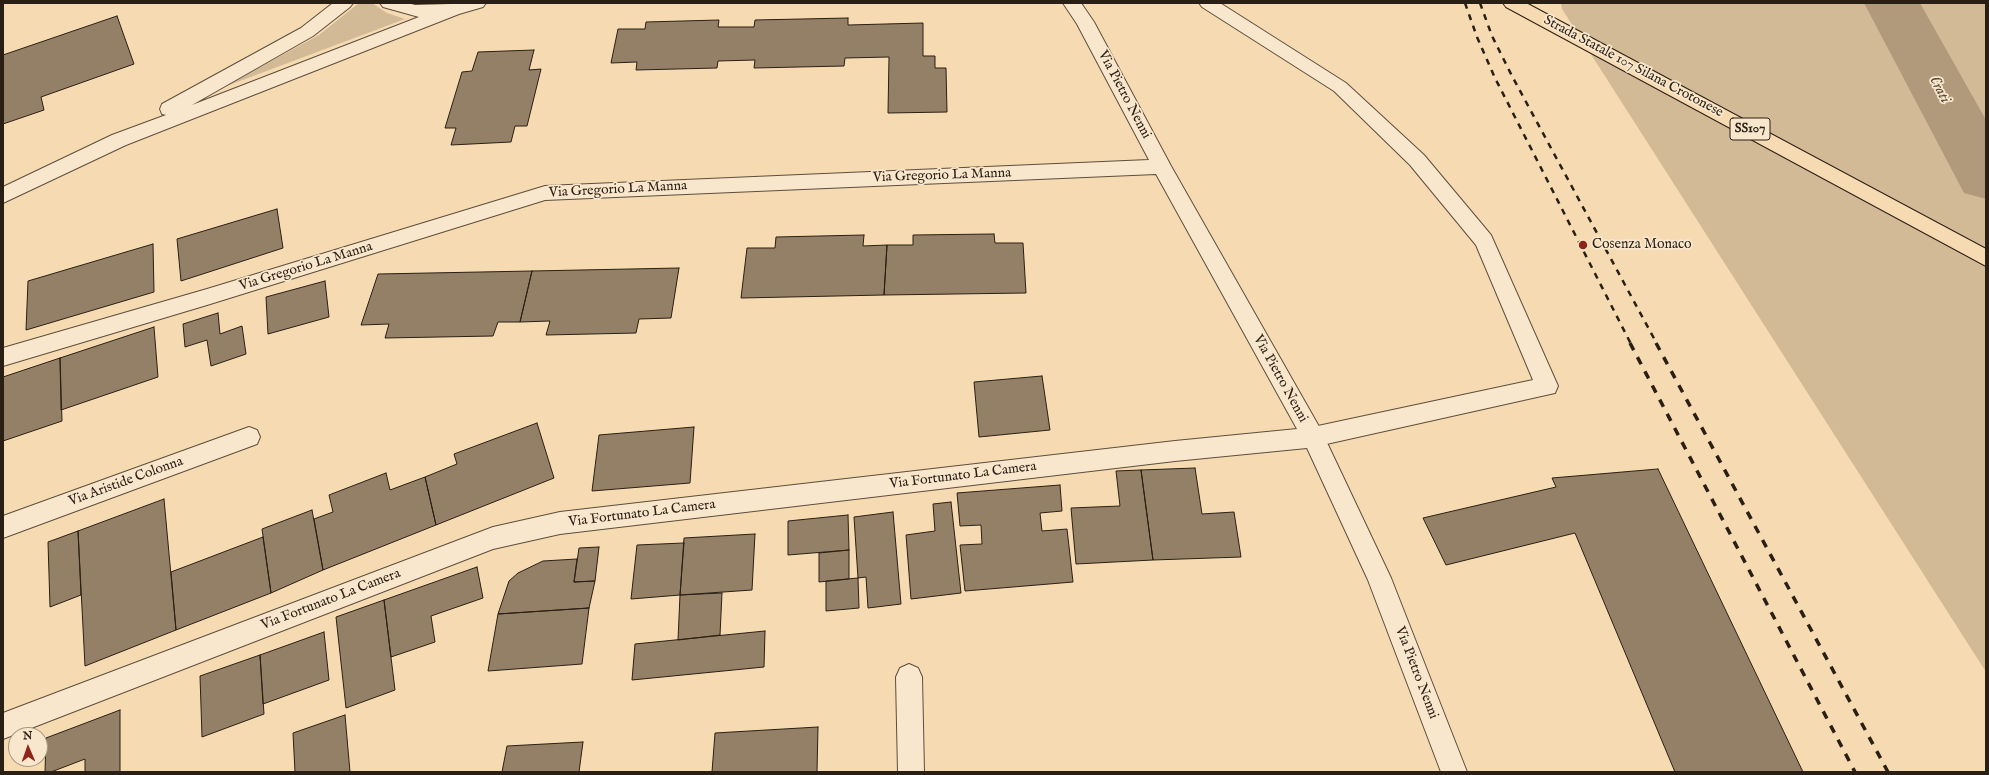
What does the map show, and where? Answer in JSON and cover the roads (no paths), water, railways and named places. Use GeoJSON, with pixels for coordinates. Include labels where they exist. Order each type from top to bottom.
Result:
{"type":"FeatureCollection","features":[{"type":"Feature","properties":{"kind":"main road","name":"Strada Statale 107 Silana Crotonese"},"geometry":{"type":"LineString","coordinates":[[1512,3],[1986,258]]}},
{"type":"Feature","properties":{"kind":"street"},"geometry":{"type":"LineString","coordinates":[[119,140],[198,92],[307,32],[344,3]]}},
{"type":"Feature","properties":{"kind":"street"},"geometry":{"type":"LineString","coordinates":[[389,3],[414,11],[453,10]]}},
{"type":"Feature","properties":{"kind":"street"},"geometry":{"type":"LineString","coordinates":[[3,196],[119,140],[453,10],[477,3]]}},
{"type":"Feature","properties":{"kind":"street","name":"Via Pietro Nenni"},"geometry":{"type":"LineString","coordinates":[[1072,3],[1085,22],[1162,167],[1313,437],[1379,578],[1454,772]]}},
{"type":"Feature","properties":{"kind":"street","name":"Via Fortunato La Camera"},"geometry":{"type":"LineString","coordinates":[[3,726],[493,538],[560,523],[1175,451],[1313,437],[1547,386],[1484,241],[1417,160],[1340,87],[1208,3]]}},
{"type":"Feature","properties":{"kind":"street","name":"Via Gregorio La Manna"},"geometry":{"type":"LineString","coordinates":[[3,357],[207,297],[545,193],[1162,167]]}},
{"type":"Feature","properties":{"kind":"street","name":"Via Aristide Colonna"},"geometry":{"type":"LineString","coordinates":[[3,527],[249,437]]}},
{"type":"Feature","properties":{"kind":"street"},"geometry":{"type":"LineString","coordinates":[[908,677],[911,772]]}},
{"type":"Feature","properties":{"kind":"waterway","name":"Crati"},"geometry":{"type":"LineString","coordinates":[[1892,3],[1986,176]]}},
{"type":"Feature","properties":{"kind":"railway"},"geometry":{"type":"LineString","coordinates":[[1465,3],[1477,37],[1495,78],[1631,344]]}},
{"type":"Feature","properties":{"kind":"railway"},"geometry":{"type":"LineString","coordinates":[[1480,3],[1492,36],[1512,76],[1657,344]]}},
{"type":"Feature","properties":{"kind":"railway"},"geometry":{"type":"LineString","coordinates":[[1630,343],[1855,772]]}},
{"type":"Feature","properties":{"kind":"railway"},"geometry":{"type":"LineString","coordinates":[[1656,343],[1888,772]]}},
{"type":"Feature","properties":{"kind":"place","name":"Cosenza Monaco"},"geometry":{"type":"Point","coordinates":[1583,245]}}]}
